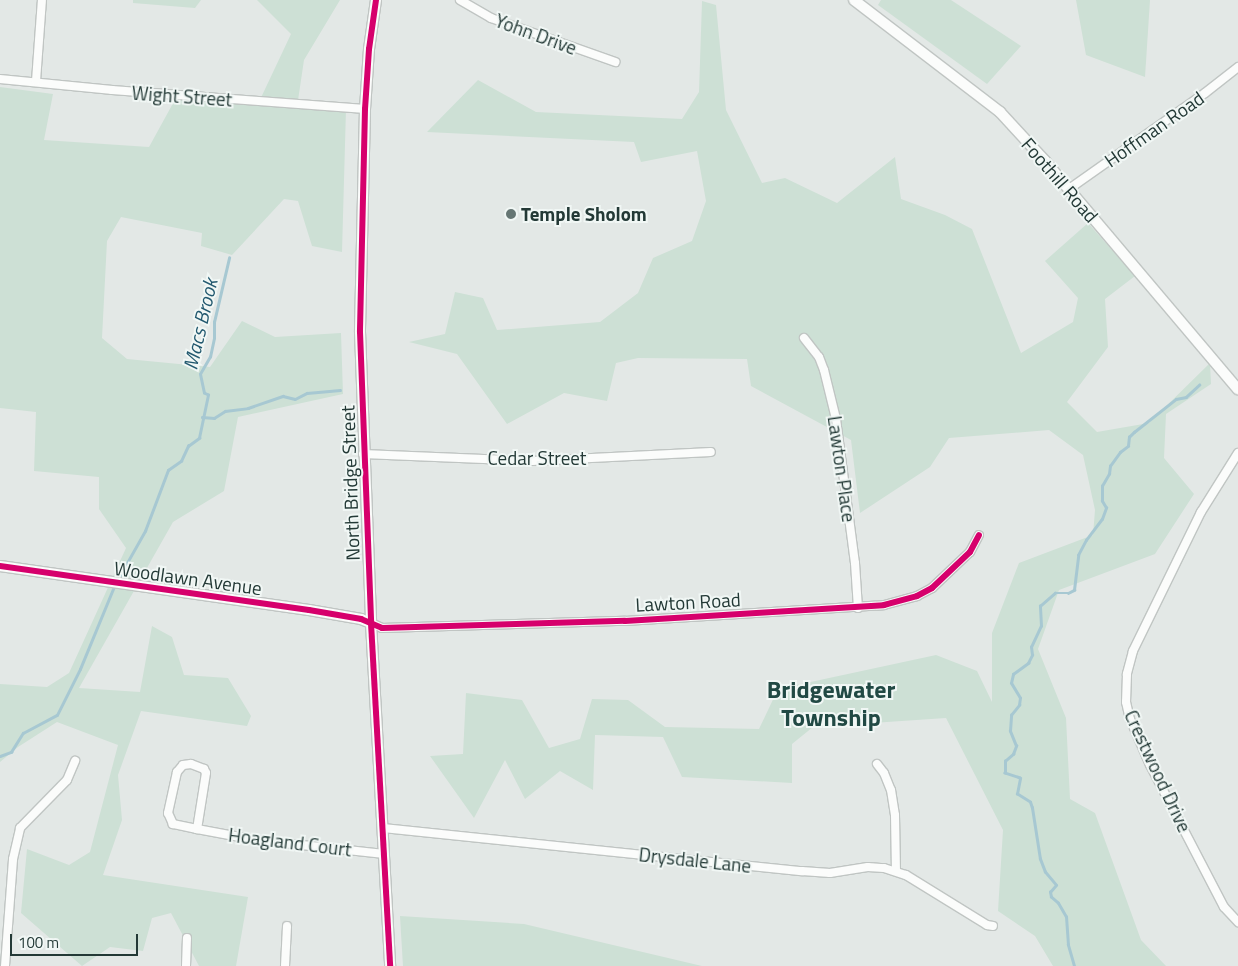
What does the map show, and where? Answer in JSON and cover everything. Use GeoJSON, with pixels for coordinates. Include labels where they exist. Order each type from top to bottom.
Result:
{"type":"FeatureCollection","features":[{"type":"Feature","properties":{"kind":"street"},"geometry":{"type":"LineString","coordinates":[[36,81],[42,0]]}},
{"type":"Feature","properties":{"kind":"street","name":"North Bridge Street"},"geometry":{"type":"LineString","coordinates":[[376,0],[369,49],[365,109],[360,269],[363,454],[390,966]]}},
{"type":"Feature","properties":{"kind":"street","name":"Yohn Drive"},"geometry":{"type":"LineString","coordinates":[[460,0],[491,18],[615,62]]}},
{"type":"Feature","properties":{"kind":"street","name":"Foothill Road"},"geometry":{"type":"LineString","coordinates":[[854,0],[867,5],[1000,112],[1069,189],[1238,389]]}},
{"type":"Feature","properties":{"kind":"street","name":"Hoffman Road"},"geometry":{"type":"LineString","coordinates":[[1069,189],[1205,93],[1238,67]]}},
{"type":"Feature","properties":{"kind":"street","name":"Wight Street"},"geometry":{"type":"LineString","coordinates":[[0,79],[36,81],[110,90],[365,109]]}},
{"type":"Feature","properties":{"kind":"street","name":"Lawton Place"},"geometry":{"type":"LineString","coordinates":[[804,338],[819,357],[836,419],[855,563],[858,608]]}},
{"type":"Feature","properties":{"kind":"street","name":"Cedar Street"},"geometry":{"type":"LineString","coordinates":[[363,454],[532,460],[712,452]]}},
{"type":"Feature","properties":{"kind":"street","name":"Crestwood Drive"},"geometry":{"type":"LineString","coordinates":[[1238,453],[1201,512],[1133,651],[1127,674],[1126,702],[1130,719],[1150,764],[1224,907],[1238,922]]}},
{"type":"Feature","properties":{"kind":"street","name":"Lawton Road"},"geometry":{"type":"LineString","coordinates":[[371,623],[382,628],[596,622],[858,608],[900,602],[932,588],[970,552],[979,535]]}},
{"type":"Feature","properties":{"kind":"street","name":"Woodlawn Avenue"},"geometry":{"type":"LineString","coordinates":[[0,566],[309,610],[361,619],[371,623]]}},
{"type":"Feature","properties":{"kind":"street"},"geometry":{"type":"LineString","coordinates":[[5,966],[13,859],[20,828],[67,780],[75,760]]}},
{"type":"Feature","properties":{"kind":"street"},"geometry":{"type":"LineString","coordinates":[[878,764],[884,773],[890,790],[895,815],[896,871]]}},
{"type":"Feature","properties":{"kind":"street","name":"Hoagland Court"},"geometry":{"type":"LineString","coordinates":[[197,829],[206,773],[204,769],[198,766],[183,765],[175,778],[169,819],[177,826],[256,840],[384,854]]}},
{"type":"Feature","properties":{"kind":"street","name":"Drysdale Lane"},"geometry":{"type":"LineString","coordinates":[[382,828],[802,872],[830,873],[868,868],[896,871],[987,925],[993,926]]}},
{"type":"Feature","properties":{"kind":"street"},"geometry":{"type":"LineString","coordinates":[[285,966],[287,926]]}},
{"type":"Feature","properties":{"kind":"street"},"geometry":{"type":"LineString","coordinates":[[186,966],[187,938]]}},
{"type":"Feature","properties":{"kind":"green space"},"geometry":{"type":"Polygon","coordinates":[[[133,0],[201,0],[195,8],[133,3],[133,0]]]}},
{"type":"Feature","properties":{"kind":"green space"},"geometry":{"type":"Polygon","coordinates":[[[257,0],[340,0],[304,60],[297,107],[346,109],[342,252],[312,246],[298,201],[284,199],[232,255],[201,246],[202,233],[121,217],[107,241],[102,338],[127,359],[210,367],[242,321],[275,337],[341,333],[343,394],[238,417],[224,491],[173,522],[79,688],[140,692],[152,626],[172,637],[184,675],[228,678],[251,716],[247,726],[141,711],[118,775],[122,820],[103,875],[248,897],[236,966],[199,966],[171,913],[152,918],[143,951],[110,947],[82,966],[21,913],[27,849],[69,865],[90,852],[118,745],[57,722],[18,747],[0,762],[0,684],[47,687],[69,673],[126,548],[99,509],[99,477],[34,471],[36,412],[0,408],[0,87],[53,94],[44,140],[149,147],[177,96],[258,104],[291,34],[257,0]]]}},
{"type":"Feature","properties":{"kind":"green space"},"geometry":{"type":"Polygon","coordinates":[[[881,0],[951,0],[1021,46],[987,84],[878,5],[881,0]]]}},
{"type":"Feature","properties":{"kind":"green space"},"geometry":{"type":"Polygon","coordinates":[[[1076,0],[1150,0],[1145,77],[1086,55],[1076,0]]]}},
{"type":"Feature","properties":{"kind":"green space"},"geometry":{"type":"Polygon","coordinates":[[[702,1],[716,5],[726,110],[762,183],[785,178],[837,203],[895,157],[901,199],[945,215],[972,229],[1021,353],[1073,322],[1078,298],[1045,261],[1088,223],[1135,276],[1105,299],[1108,347],[1067,402],[1097,432],[1149,423],[1210,363],[1211,384],[1166,414],[1164,458],[1194,494],[1155,554],[1059,590],[1038,649],[1066,718],[1070,799],[1095,813],[1141,940],[1166,966],[1053,966],[1035,936],[998,911],[1003,830],[946,718],[813,727],[792,744],[792,783],[682,777],[663,737],[595,735],[593,790],[560,771],[525,799],[505,760],[474,818],[430,756],[463,754],[466,693],[522,700],[549,748],[580,739],[592,699],[628,700],[665,727],[759,729],[778,689],[936,655],[977,671],[992,702],[992,633],[1019,563],[1093,535],[1095,510],[1083,455],[1049,430],[949,438],[930,467],[860,513],[851,440],[751,386],[747,359],[638,358],[616,363],[607,401],[564,393],[507,424],[457,354],[409,342],[445,334],[455,292],[483,298],[497,330],[600,322],[638,293],[653,258],[692,241],[706,201],[697,151],[641,162],[634,142],[427,132],[478,80],[536,112],[682,119],[699,92],[702,1]]]}},
{"type":"Feature","properties":{"kind":"green space"},"geometry":{"type":"Polygon","coordinates":[[[400,916],[524,924],[702,966],[403,966],[400,916]]]}},
{"type":"Feature","properties":{"kind":"waterway","name":"Macs Brook"},"geometry":{"type":"LineString","coordinates":[[119,577],[145,531],[168,470],[181,461],[188,446],[199,438],[208,395],[204,393],[200,374],[210,357],[214,338],[214,322],[229,258]]}},
{"type":"Feature","properties":{"kind":"waterway"},"geometry":{"type":"LineString","coordinates":[[1074,966],[1068,945],[1066,917],[1058,903],[1051,897],[1050,892],[1056,885],[1045,872],[1040,859],[1030,802],[1017,794],[1020,778],[1005,773],[1005,761],[1013,754],[1016,746],[1010,731],[1011,715],[1019,705],[1020,698],[1011,683],[1013,674],[1028,663],[1032,655],[1031,647],[1041,626],[1040,606],[1055,593],[1068,593],[1074,590],[1078,555],[1086,540],[1102,519],[1106,508],[1102,501],[1102,486],[1109,474],[1110,466],[1120,452],[1128,446],[1129,437],[1134,432],[1176,399],[1186,397],[1199,385]]}},
{"type":"Feature","properties":{"kind":"waterway"},"geometry":{"type":"LineString","coordinates":[[202,417],[214,418],[225,411],[248,408],[283,396],[295,399],[307,393],[340,390]]}},
{"type":"Feature","properties":{"kind":"waterway","name":"Macs Brook"},"geometry":{"type":"LineString","coordinates":[[0,756],[11,752],[23,733],[57,715],[80,669],[113,589]]}},
{"type":"Feature","properties":{"kind":"cycle path"},"geometry":{"type":"LineString","coordinates":[[376,0],[369,49],[365,109],[360,332],[371,623],[390,966]]}},
{"type":"Feature","properties":{"kind":"cycle path"},"geometry":{"type":"LineString","coordinates":[[0,566],[309,610],[361,619],[382,628],[625,621],[884,605],[917,596],[932,588],[970,552],[979,535]]}},
{"type":"Feature","properties":{"kind":"place","name":"Temple Sholom"},"geometry":{"type":"Point","coordinates":[511,214]}},
{"type":"Feature","properties":{"kind":"district","name":"Bridgewater Township"},"geometry":{"type":"Point","coordinates":[831,704]}}]}
